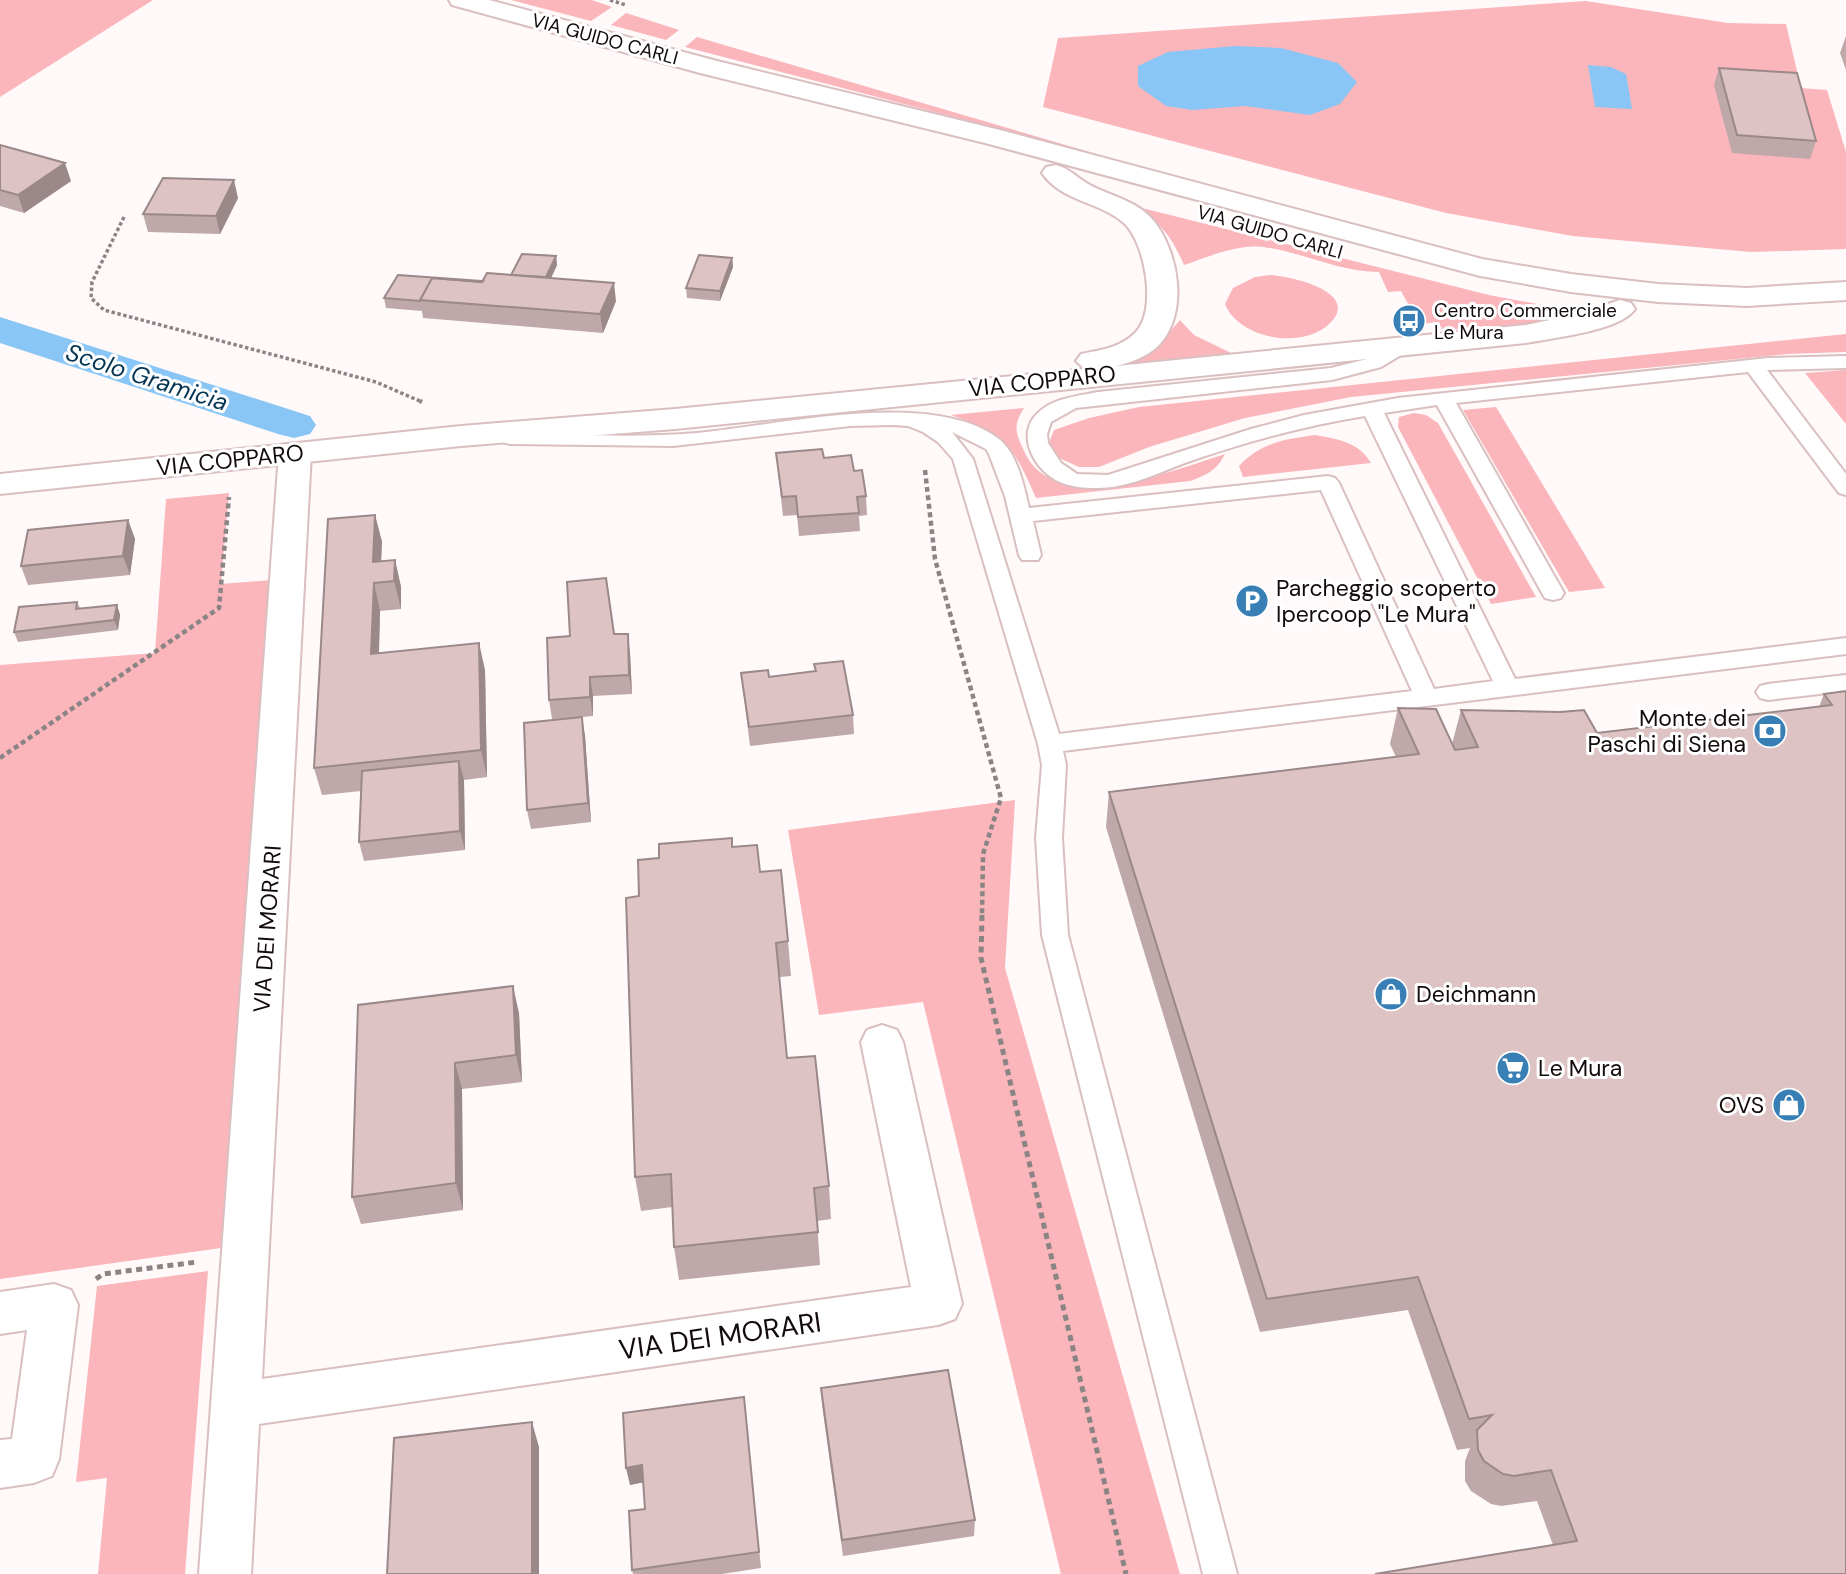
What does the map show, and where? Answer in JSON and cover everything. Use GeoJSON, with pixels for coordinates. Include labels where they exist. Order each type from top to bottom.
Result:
{"type":"FeatureCollection","features":[{"type":"Feature","properties":{"kind":"street","name":"VIA GUIDO CARLI"},"geometry":{"type":"LineString","coordinates":[[461,0],[709,67],[994,136],[1403,247],[1526,276],[1616,290],[1706,296],[1747,297],[1846,290]]}},
{"type":"Feature","properties":{"kind":"street","name":"VIA GUIDO CARLI"},"geometry":{"type":"LineString","coordinates":[[709,67],[954,145],[1447,279],[1620,309],[1666,313],[1751,315],[1846,312]]}},
{"type":"Feature","properties":{"kind":"street","name":"VIA COPPARO"},"geometry":{"type":"LineString","coordinates":[[0,484],[446,437],[1114,358],[1137,347],[1153,331],[1161,303],[1162,280],[1158,261],[1148,234],[1136,218],[1113,204],[1077,190],[1056,173]]}},
{"type":"Feature","properties":{"kind":"street","name":"VIA COPPARO"},"geometry":{"type":"LineString","coordinates":[[446,437],[675,419],[1553,330],[1586,322],[1620,309]]}},
{"type":"Feature","properties":{"kind":"street","name":"VIA DEI MORARI"},"geometry":{"type":"LineString","coordinates":[[225,1574],[295,453]]}},
{"type":"Feature","properties":{"kind":"street","name":"VIA DEI MORARI"},"geometry":{"type":"LineString","coordinates":[[236,1405],[938,1304],[882,1042]]}},
{"type":"Feature","properties":{"kind":"street"},"geometry":{"type":"LineString","coordinates":[[0,1313],[54,1305],[34,1459],[0,1464]]}},
{"type":"Feature","properties":{"kind":"lane"},"geometry":{"type":"LineString","coordinates":[[1404,345],[1374,363],[1332,374],[1098,398],[1070,404],[1052,412],[1039,423],[1036,438],[1039,452],[1049,466],[1066,478],[1120,480],[1246,437],[1371,409],[1754,367],[1846,362]]}},
{"type":"Feature","properties":{"kind":"lane"},"geometry":{"type":"LineString","coordinates":[[1754,367],[1846,488]]}},
{"type":"Feature","properties":{"kind":"lane"},"geometry":{"type":"LineString","coordinates":[[1444,400],[1553,593]]}},
{"type":"Feature","properties":{"kind":"lane"},"geometry":{"type":"LineString","coordinates":[[1371,409],[1507,687]]}},
{"type":"Feature","properties":{"kind":"lane"},"geometry":{"type":"LineString","coordinates":[[446,437],[598,442],[697,439],[903,418],[956,426],[992,445],[1004,458],[1030,555]]}},
{"type":"Feature","properties":{"kind":"lane"},"geometry":{"type":"LineString","coordinates":[[903,418],[942,435],[958,450],[963,459],[1049,744],[1054,763],[1049,838],[1055,935],[1220,1574]]}},
{"type":"Feature","properties":{"kind":"lane"},"geometry":{"type":"LineString","coordinates":[[1019,516],[1328,483],[1426,697]]}},
{"type":"Feature","properties":{"kind":"lane"},"geometry":{"type":"LineString","coordinates":[[1049,744],[1846,646]]}},
{"type":"Feature","properties":{"kind":"lane"},"geometry":{"type":"LineString","coordinates":[[1768,692],[1846,683]]}},
{"type":"Feature","properties":{"kind":"path"},"geometry":{"type":"LineString","coordinates":[[124,217],[92,282],[91,298],[104,310],[376,382],[412,396],[424,404],[446,437]]}},
{"type":"Feature","properties":{"kind":"path"},"geometry":{"type":"LineString","coordinates":[[0,758],[219,608],[229,493]]}},
{"type":"Feature","properties":{"kind":"path"},"geometry":{"type":"LineString","coordinates":[[54,1305],[103,1274],[246,1255]]}},
{"type":"Feature","properties":{"kind":"shaded area"},"geometry":{"type":"Polygon","coordinates":[[[0,0],[153,0],[0,97],[0,0]]]}},
{"type":"Feature","properties":{"kind":"shaded area"},"geometry":{"type":"Polygon","coordinates":[[[511,0],[592,0],[612,7],[591,21],[511,0]]]}},
{"type":"Feature","properties":{"kind":"shaded area"},"geometry":{"type":"Polygon","coordinates":[[[1586,1],[1728,23],[1786,24],[1801,88],[1827,90],[1846,152],[1846,249],[1751,252],[1573,236],[1446,213],[1043,107],[1058,38],[1586,1]]]}},
{"type":"Feature","properties":{"kind":"shaded area"},"geometry":{"type":"Polygon","coordinates":[[[626,13],[679,30],[666,40],[611,25],[626,13]]]}},
{"type":"Feature","properties":{"kind":"shaded area"},"geometry":{"type":"Polygon","coordinates":[[[697,37],[1103,156],[685,47],[697,37]]]}},
{"type":"Feature","properties":{"kind":"shaded area"},"geometry":{"type":"Polygon","coordinates":[[[1130,205],[1489,295],[1575,311],[1529,325],[1443,330],[1438,322],[1419,324],[1401,291],[1388,292],[1379,272],[1350,269],[1263,247],[1243,247],[1184,265],[1163,229],[1130,205]]]}},
{"type":"Feature","properties":{"kind":"shaded area"},"geometry":{"type":"Polygon","coordinates":[[[1270,275],[1320,288],[1337,303],[1337,313],[1329,324],[1303,337],[1272,337],[1243,326],[1232,316],[1225,304],[1233,288],[1255,277],[1270,275]]]}},
{"type":"Feature","properties":{"kind":"shaded area"},"geometry":{"type":"Polygon","coordinates":[[[1180,320],[1194,335],[1231,353],[1118,365],[1152,347],[1180,320]]]}},
{"type":"Feature","properties":{"kind":"shaded area"},"geometry":{"type":"Polygon","coordinates":[[[1846,334],[1846,352],[1787,354],[1351,397],[1245,418],[1149,447],[1099,467],[1079,467],[1059,458],[1049,443],[1054,430],[1089,418],[1139,407],[1846,334]]]}},
{"type":"Feature","properties":{"kind":"shaded area"},"geometry":{"type":"Polygon","coordinates":[[[1846,370],[1846,424],[1805,373],[1846,370]]]}},
{"type":"Feature","properties":{"kind":"shaded area"},"geometry":{"type":"Polygon","coordinates":[[[1496,407],[1605,588],[1569,592],[1463,410],[1496,407]]]}},
{"type":"Feature","properties":{"kind":"shaded area"},"geometry":{"type":"Polygon","coordinates":[[[1024,408],[1017,430],[1025,453],[1040,472],[1062,482],[1089,485],[1119,483],[1149,477],[1225,454],[1211,471],[1190,481],[1036,498],[1006,444],[985,429],[951,415],[1024,408]]]}},
{"type":"Feature","properties":{"kind":"shaded area"},"geometry":{"type":"Polygon","coordinates":[[[1414,413],[1426,415],[1438,423],[1536,597],[1491,604],[1398,427],[1399,417],[1414,413]]]}},
{"type":"Feature","properties":{"kind":"shaded area"},"geometry":{"type":"Polygon","coordinates":[[[1315,435],[1354,446],[1371,463],[1243,477],[1239,466],[1264,447],[1315,435]]]}},
{"type":"Feature","properties":{"kind":"shaded area"},"geometry":{"type":"Polygon","coordinates":[[[229,493],[221,584],[272,580],[228,1247],[0,1279],[0,665],[155,653],[166,499],[229,493]]]}},
{"type":"Feature","properties":{"kind":"shaded area"},"geometry":{"type":"Polygon","coordinates":[[[1015,800],[1005,968],[1180,1574],[1061,1574],[923,1002],[819,1015],[788,830],[1015,800]]]}},
{"type":"Feature","properties":{"kind":"shaded area"},"geometry":{"type":"Polygon","coordinates":[[[208,1271],[185,1574],[98,1574],[107,1478],[76,1482],[97,1286],[208,1271]]]}},
{"type":"Feature","properties":{"kind":"water"},"geometry":{"type":"Polygon","coordinates":[[[1235,46],[1281,48],[1338,63],[1357,82],[1340,104],[1310,115],[1245,106],[1192,110],[1166,106],[1138,86],[1138,66],[1168,52],[1235,46]]]}},
{"type":"Feature","properties":{"kind":"water"},"geometry":{"type":"Polygon","coordinates":[[[1588,65],[1611,67],[1626,74],[1632,109],[1595,107],[1588,65]]]}},
{"type":"Feature","properties":{"kind":"building"},"geometry":{"type":"Polygon","coordinates":[[[1719,68],[1797,73],[1816,141],[1737,135],[1719,68]]]}},
{"type":"Feature","properties":{"kind":"building"},"geometry":{"type":"Polygon","coordinates":[[[0,145],[65,163],[18,195],[0,190],[0,145]]]}},
{"type":"Feature","properties":{"kind":"building"},"geometry":{"type":"Polygon","coordinates":[[[163,178],[234,180],[216,216],[143,214],[163,178]]]}},
{"type":"Feature","properties":{"kind":"building"},"geometry":{"type":"Polygon","coordinates":[[[522,254],[556,256],[546,277],[511,275],[522,254]]]}},
{"type":"Feature","properties":{"kind":"building"},"geometry":{"type":"Polygon","coordinates":[[[699,255],[732,258],[720,291],[686,288],[699,255]]]}},
{"type":"Feature","properties":{"kind":"building"},"geometry":{"type":"Polygon","coordinates":[[[487,273],[614,283],[600,314],[420,300],[432,278],[482,282],[487,273]]]}},
{"type":"Feature","properties":{"kind":"building"},"geometry":{"type":"Polygon","coordinates":[[[398,275],[483,281],[432,278],[420,301],[384,298],[398,275]]]}},
{"type":"Feature","properties":{"kind":"building"},"geometry":{"type":"Polygon","coordinates":[[[822,449],[824,458],[851,455],[854,471],[862,470],[866,496],[857,497],[859,513],[798,517],[796,496],[782,497],[776,453],[822,449]]]}},
{"type":"Feature","properties":{"kind":"building"},"geometry":{"type":"Polygon","coordinates":[[[375,515],[373,562],[395,560],[394,581],[374,583],[371,654],[479,643],[481,750],[314,768],[328,519],[375,515]]]}},
{"type":"Feature","properties":{"kind":"building"},"geometry":{"type":"Polygon","coordinates":[[[128,520],[123,556],[21,566],[28,530],[128,520]]]}},
{"type":"Feature","properties":{"kind":"building"},"geometry":{"type":"Polygon","coordinates":[[[606,578],[614,634],[628,634],[629,675],[590,677],[590,697],[549,700],[547,638],[570,636],[567,582],[606,578]]]}},
{"type":"Feature","properties":{"kind":"building"},"geometry":{"type":"Polygon","coordinates":[[[77,602],[76,609],[117,605],[114,620],[14,632],[19,607],[77,602]]]}},
{"type":"Feature","properties":{"kind":"building"},"geometry":{"type":"Polygon","coordinates":[[[843,661],[853,715],[749,727],[741,673],[768,670],[769,677],[816,671],[814,664],[843,661]]]}},
{"type":"Feature","properties":{"kind":"building","name":"Le Mura"},"geometry":{"type":"Polygon","coordinates":[[[1846,691],[1846,1574],[1375,1574],[1577,1541],[1551,1470],[1514,1476],[1503,1474],[1484,1461],[1478,1450],[1477,1430],[1492,1415],[1469,1419],[1418,1277],[1267,1299],[1109,792],[1419,754],[1398,708],[1436,709],[1455,750],[1478,747],[1461,710],[1584,710],[1597,733],[1832,705],[1824,694],[1846,691]]]}},
{"type":"Feature","properties":{"kind":"building"},"geometry":{"type":"Polygon","coordinates":[[[582,717],[588,803],[527,810],[524,723],[582,717]]]}},
{"type":"Feature","properties":{"kind":"building"},"geometry":{"type":"Polygon","coordinates":[[[459,761],[460,831],[359,842],[362,771],[459,761]]]}},
{"type":"Feature","properties":{"kind":"building"},"geometry":{"type":"Polygon","coordinates":[[[732,838],[732,847],[757,845],[760,872],[781,870],[788,941],[776,943],[787,1058],[815,1056],[829,1186],[814,1188],[818,1232],[674,1247],[671,1174],[635,1177],[626,898],[639,896],[638,860],[659,858],[659,844],[732,838]]]}},
{"type":"Feature","properties":{"kind":"building"},"geometry":{"type":"Polygon","coordinates":[[[513,986],[516,1055],[455,1063],[456,1183],[352,1197],[358,1005],[513,986]]]}},
{"type":"Feature","properties":{"kind":"building"},"geometry":{"type":"Polygon","coordinates":[[[948,1370],[975,1520],[842,1540],[821,1388],[948,1370]]]}},
{"type":"Feature","properties":{"kind":"building"},"geometry":{"type":"Polygon","coordinates":[[[744,1397],[759,1552],[632,1570],[629,1511],[645,1509],[642,1465],[626,1468],[623,1413],[744,1397]]]}},
{"type":"Feature","properties":{"kind":"building"},"geometry":{"type":"Polygon","coordinates":[[[532,1422],[532,1574],[387,1574],[394,1438],[532,1422]]]}},
{"type":"Feature","properties":{"kind":"waterway","name":"Scolo Gramicia"},"geometry":{"type":"LineString","coordinates":[[0,329],[294,425]]}},
{"type":"Feature","properties":{"kind":"place","name":"Centro Commerciale Le Mura"},"geometry":{"type":"Point","coordinates":[1409,321]}},
{"type":"Feature","properties":{"kind":"place","name":"Parcheggio scoperto Ipercoop \"Le Mura\""},"geometry":{"type":"Point","coordinates":[1252,601]}},
{"type":"Feature","properties":{"kind":"place","name":"Monte dei Paschi di Siena"},"geometry":{"type":"Point","coordinates":[1770,731]}},
{"type":"Feature","properties":{"kind":"place","name":"Deichmann"},"geometry":{"type":"Point","coordinates":[1391,994]}},
{"type":"Feature","properties":{"kind":"place","name":"Le Mura"},"geometry":{"type":"Point","coordinates":[1513,1068]}},
{"type":"Feature","properties":{"kind":"place","name":"OVS"},"geometry":{"type":"Point","coordinates":[1789,1105]}}]}
